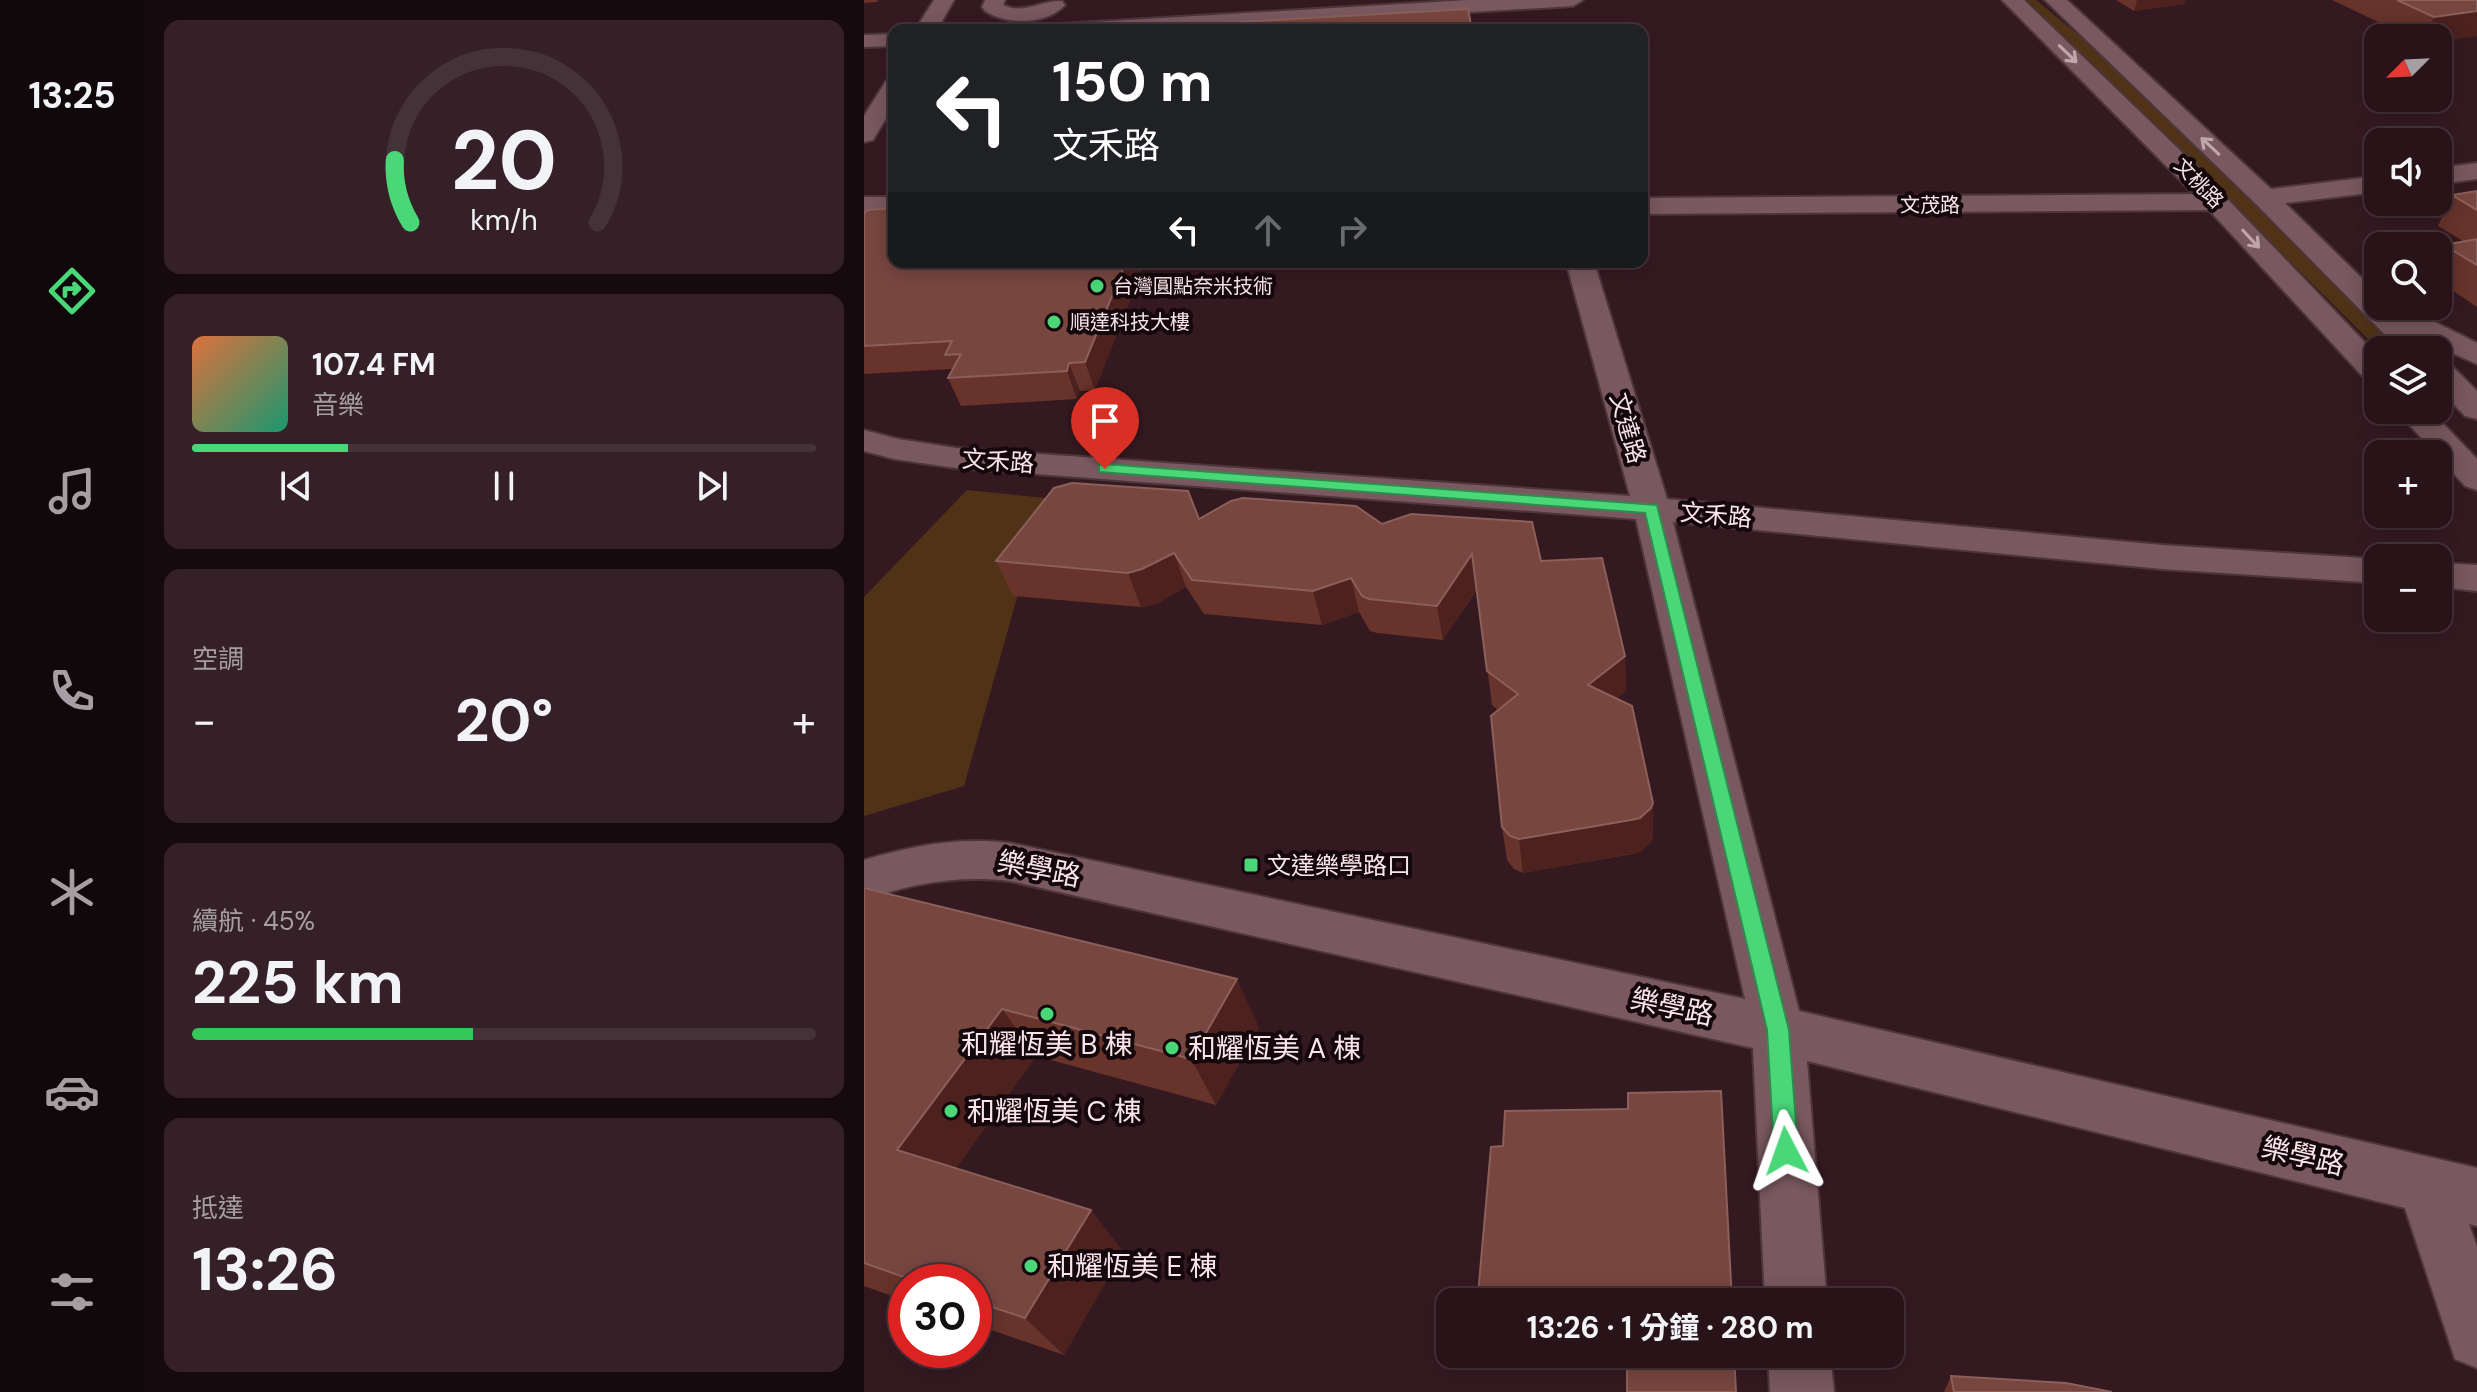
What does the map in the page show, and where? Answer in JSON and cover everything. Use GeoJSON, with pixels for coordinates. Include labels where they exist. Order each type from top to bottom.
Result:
{"type":"FeatureCollection","features":[{"type":"Feature","properties":{"kind":"street"},"geometry":{"type":"LineString","coordinates":[[930,24],[944,0]]}},
{"type":"Feature","properties":{"kind":"street"},"geometry":{"type":"LineString","coordinates":[[1165,24],[1573,0]]}},
{"type":"Feature","properties":{"kind":"street","name":"文桃路"},"geometry":{"type":"LineString","coordinates":[[2012,0],[2217,202],[2364,359]]}},
{"type":"Feature","properties":{"kind":"street","name":"文桃路"},"geometry":{"type":"LineString","coordinates":[[2055,0],[2364,292]]}},
{"type":"Feature","properties":{"kind":"street"},"geometry":{"type":"LineString","coordinates":[[995,1],[992,7],[996,11],[1018,14],[1047,2]]}},
{"type":"Feature","properties":{"kind":"street"},"geometry":{"type":"LineString","coordinates":[[1516,4],[1521,24]]}},
{"type":"Feature","properties":{"kind":"street"},"geometry":{"type":"LineString","coordinates":[[864,41],[888,40]]}},
{"type":"Feature","properties":{"kind":"street"},"geometry":{"type":"LineString","coordinates":[[864,135],[888,96]]}},
{"type":"Feature","properties":{"kind":"street"},"geometry":{"type":"LineString","coordinates":[[2452,174],[2477,171]]}},
{"type":"Feature","properties":{"kind":"street"},"geometry":{"type":"LineString","coordinates":[[2265,198],[2364,186]]}},
{"type":"Feature","properties":{"kind":"street","name":"文茂路"},"geometry":{"type":"LineString","coordinates":[[1648,206],[2217,202]]}},
{"type":"Feature","properties":{"kind":"street"},"geometry":{"type":"LineString","coordinates":[[864,205],[888,205]]}},
{"type":"Feature","properties":{"kind":"street","name":"文達路"},"geometry":{"type":"LineString","coordinates":[[1582,268],[1652,509],[1778,1030],[1795,1288]]}},
{"type":"Feature","properties":{"kind":"street","name":"文桃路"},"geometry":{"type":"LineString","coordinates":[[2391,320],[2405,336]]}},
{"type":"Feature","properties":{"kind":"street"},"geometry":{"type":"LineString","coordinates":[[2408,320],[2477,355]]}},
{"type":"Feature","properties":{"kind":"street"},"geometry":{"type":"LineString","coordinates":[[2452,384],[2477,409]]}},
{"type":"Feature","properties":{"kind":"street"},"geometry":{"type":"LineString","coordinates":[[2425,424],[2477,479]]}},
{"type":"Feature","properties":{"kind":"street","name":"文禾路"},"geometry":{"type":"LineString","coordinates":[[864,440],[894,449],[956,458],[1652,509],[2162,557],[2364,570]]}},
{"type":"Feature","properties":{"kind":"street"},"geometry":{"type":"LineString","coordinates":[[2452,576],[2477,578]]}},
{"type":"Feature","properties":{"kind":"street","name":"樂學路"},"geometry":{"type":"LineString","coordinates":[[864,880],[916,862],[968,856],[1010,862],[1778,1030],[2452,1191]]}},
{"type":"Feature","properties":{"kind":"street"},"geometry":{"type":"LineString","coordinates":[[2452,1191],[2477,1337]]}},
{"type":"Feature","properties":{"kind":"street"},"geometry":{"type":"LineString","coordinates":[[1800,1368],[1802,1392]]}},
{"type":"Feature","properties":{"kind":"shaded area"},"geometry":{"type":"Polygon","coordinates":[[[2027,0],[2036,0],[2103,55],[2185,130],[2364,310],[2364,320],[2374,320],[2390,336],[2365,336],[2027,0]]]}},
{"type":"Feature","properties":{"kind":"shaded area"},"geometry":{"type":"Polygon","coordinates":[[[967,490],[1045,498],[964,786],[864,816],[864,597],[967,490]]]}},
{"type":"Feature","properties":{"kind":"building"},"geometry":{"type":"Polygon","coordinates":[[[2397,0],[2477,0],[2477,11],[2434,17],[2397,0]]]}},
{"type":"Feature","properties":{"kind":"building"},"geometry":{"type":"Polygon","coordinates":[[[1468,9],[1471,24],[1205,24],[1468,9]]]}},
{"type":"Feature","properties":{"kind":"building"},"geometry":{"type":"Polygon","coordinates":[[[2477,191],[2477,210],[2452,195],[2477,191]]]}},
{"type":"Feature","properties":{"kind":"building"},"geometry":{"type":"Polygon","coordinates":[[[888,208],[888,268],[1124,268],[1085,362],[1069,363],[1067,371],[948,378],[961,354],[945,355],[952,341],[864,346],[864,214],[867,210],[888,208]]]}},
{"type":"Feature","properties":{"kind":"building"},"geometry":{"type":"Polygon","coordinates":[[[2477,239],[2477,265],[2452,250],[2452,244],[2477,239]]]}},
{"type":"Feature","properties":{"kind":"building"},"geometry":{"type":"Polygon","coordinates":[[[1072,483],[1188,491],[1199,519],[1231,501],[1243,498],[1356,506],[1382,524],[1411,514],[1532,522],[1541,561],[1602,558],[1625,656],[1588,685],[1632,706],[1653,803],[1651,808],[1640,818],[1519,839],[1510,836],[1502,827],[1491,716],[1518,694],[1487,671],[1472,554],[1437,606],[1369,599],[1362,596],[1351,578],[1313,591],[1192,580],[1174,553],[1128,573],[996,561],[1054,488],[1072,483]]]}},
{"type":"Feature","properties":{"kind":"building"},"geometry":{"type":"Polygon","coordinates":[[[864,888],[1237,979],[1191,1059],[1002,1009],[897,1150],[1091,1210],[1025,1318],[992,1307],[992,1264],[888,1264],[888,1271],[864,1263],[864,888]]]}},
{"type":"Feature","properties":{"kind":"building"},"geometry":{"type":"Polygon","coordinates":[[[1721,1091],[1731,1288],[1479,1288],[1491,1147],[1503,1146],[1505,1111],[1628,1109],[1628,1093],[1721,1091]]]}},
{"type":"Feature","properties":{"kind":"building"},"geometry":{"type":"Polygon","coordinates":[[[1627,1368],[1735,1368],[1736,1392],[1627,1392],[1627,1368]]]}},
{"type":"Feature","properties":{"kind":"building"},"geometry":{"type":"Polygon","coordinates":[[[1951,1376],[2066,1383],[2112,1392],[1954,1392],[1951,1376]]]}},
{"type":"Feature","properties":{"kind":"place","name":"台灣圓點奈米技術"},"geometry":{"type":"Point","coordinates":[1097,286]}},
{"type":"Feature","properties":{"kind":"place","name":"順達科技大樓"},"geometry":{"type":"Point","coordinates":[1054,322]}},
{"type":"Feature","properties":{"kind":"place","name":"文達樂學路口"},"geometry":{"type":"Point","coordinates":[1251,865]}},
{"type":"Feature","properties":{"kind":"place","name":"和耀恆美 B 棟"},"geometry":{"type":"Point","coordinates":[1047,1014]}},
{"type":"Feature","properties":{"kind":"place","name":"和耀恆美 A 棟"},"geometry":{"type":"Point","coordinates":[1172,1048]}},
{"type":"Feature","properties":{"kind":"place","name":"和耀恆美 C 棟"},"geometry":{"type":"Point","coordinates":[951,1111]}},
{"type":"Feature","properties":{"kind":"place","name":"和耀恆美 E 棟"},"geometry":{"type":"Point","coordinates":[1031,1266]}},
{"type":"Feature","properties":{"kind":"route"},"geometry":{"type":"LineString","coordinates":[[1105,469],[1652,509],[1778,1030],[1786,1151]]}}]}
